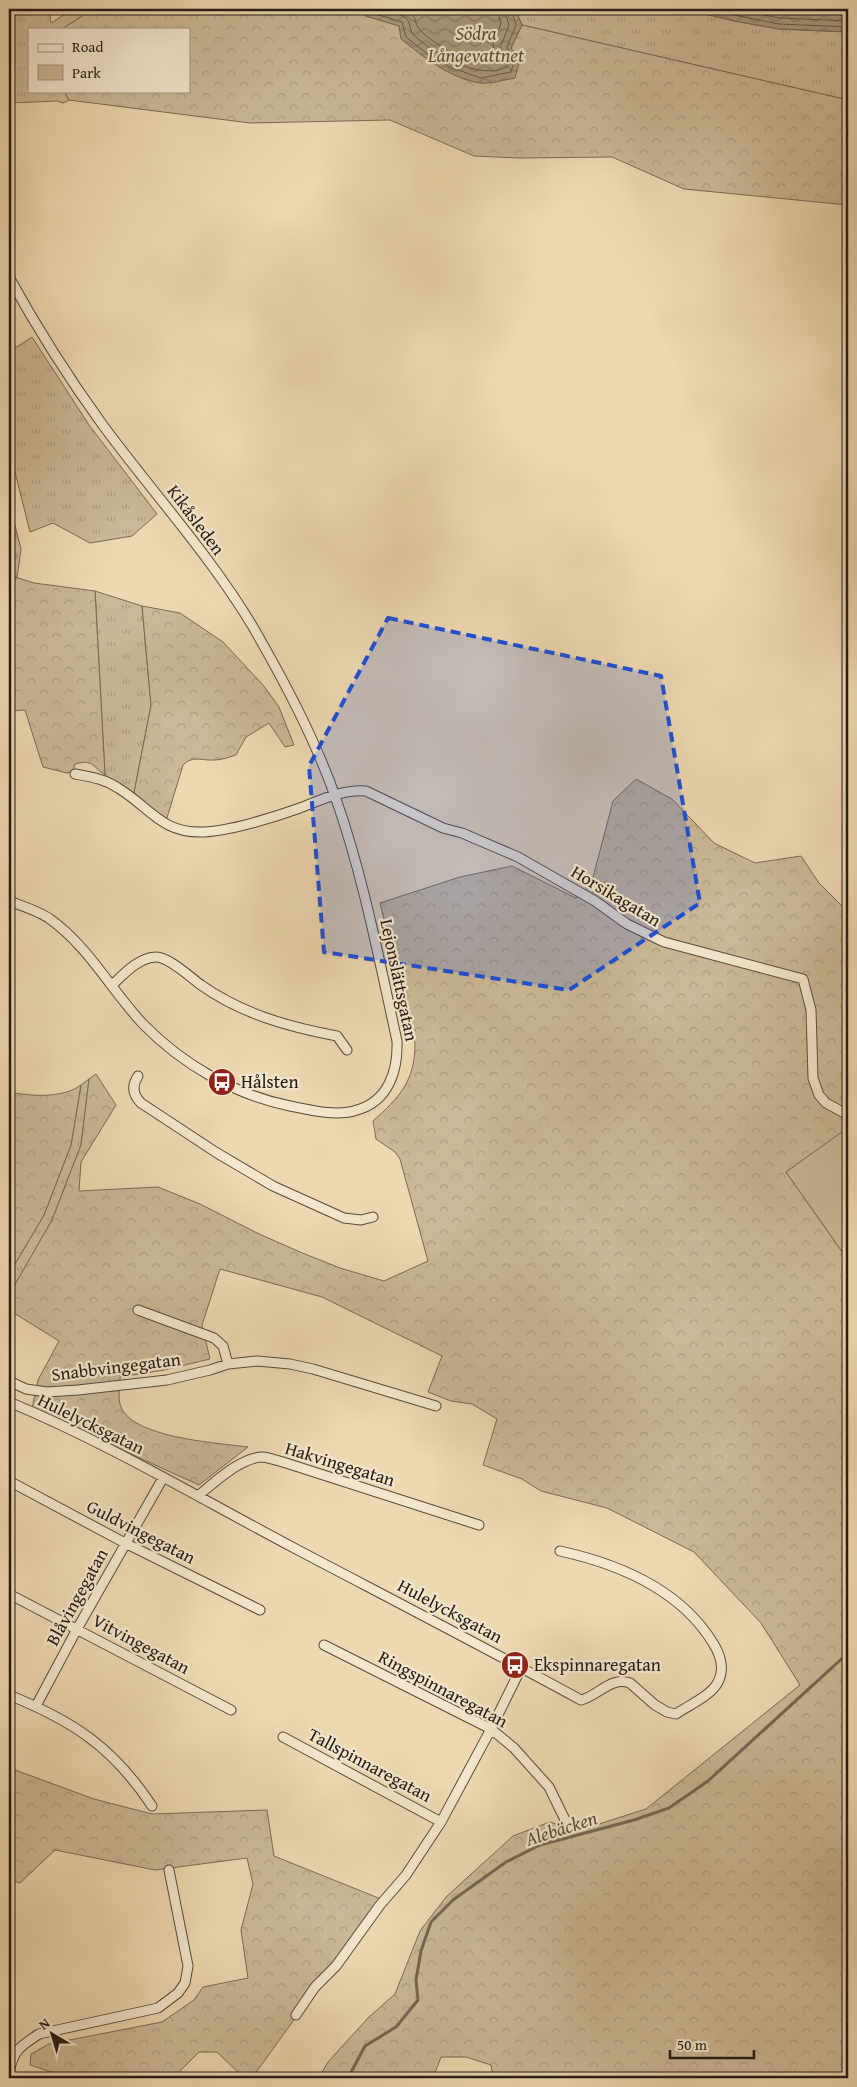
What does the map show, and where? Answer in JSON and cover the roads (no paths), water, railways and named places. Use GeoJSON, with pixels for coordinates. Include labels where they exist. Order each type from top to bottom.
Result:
{"type":"FeatureCollection","features":[{"type":"Feature","properties":{"kind":"street","name":"Kikåsleden"},"geometry":{"type":"LineString","coordinates":[[9,277],[35,326],[102,424],[219,578],[252,626],[300,714],[335,795]]}},
{"type":"Feature","properties":{"kind":"street"},"geometry":{"type":"LineString","coordinates":[[75,774],[101,779],[119,788],[158,821],[187,831],[204,832],[219,830],[279,815],[335,795]]}},
{"type":"Feature","properties":{"kind":"street","name":"Horsikagatan"},"geometry":{"type":"LineString","coordinates":[[335,795],[354,790],[366,791],[443,828],[462,833],[510,853],[595,901],[627,924],[649,936],[803,979],[811,1010],[813,1078],[819,1095],[826,1103],[848,1115]]}},
{"type":"Feature","properties":{"kind":"street","name":"Lejonslättsgatan"},"geometry":{"type":"LineString","coordinates":[[9,901],[49,918],[82,948],[143,1023],[161,1041],[209,1076],[270,1101],[300,1108],[346,1112],[363,1109],[374,1102],[384,1091],[395,1072],[397,1041],[361,883],[335,795]]}},
{"type":"Feature","properties":{"kind":"street"},"geometry":{"type":"LineString","coordinates":[[112,985],[145,959],[153,957],[164,958],[212,992],[230,1002],[268,1019],[299,1029],[337,1036],[347,1050]]}},
{"type":"Feature","properties":{"kind":"street"},"geometry":{"type":"LineString","coordinates":[[138,1076],[133,1086],[136,1098],[141,1103],[224,1158],[273,1186],[332,1214],[354,1220],[373,1216]]}},
{"type":"Feature","properties":{"kind":"street","name":"Snabbvingegatan"},"geometry":{"type":"LineString","coordinates":[[138,1310],[214,1338],[222,1346],[228,1364]]}},
{"type":"Feature","properties":{"kind":"street","name":"Snabbvingegatan"},"geometry":{"type":"LineString","coordinates":[[9,1381],[26,1389],[47,1392],[78,1390],[167,1380],[228,1364],[257,1361],[305,1367],[436,1406]]}},
{"type":"Feature","properties":{"kind":"street","name":"Hulelycksgatan"},"geometry":{"type":"LineString","coordinates":[[9,1402],[199,1495],[295,1549],[410,1608],[581,1700],[590,1698],[618,1681],[624,1681],[630,1683],[661,1709],[676,1714],[710,1692],[718,1683],[722,1671],[719,1652],[705,1629],[669,1594],[622,1569],[590,1558],[560,1551]]}},
{"type":"Feature","properties":{"kind":"street","name":"Hakvingegatan"},"geometry":{"type":"LineString","coordinates":[[199,1495],[226,1473],[249,1460],[263,1457],[479,1526]]}},
{"type":"Feature","properties":{"kind":"street","name":"Blåvingegatan"},"geometry":{"type":"LineString","coordinates":[[36,1706],[125,1542],[163,1478]]}},
{"type":"Feature","properties":{"kind":"street","name":"Guldvingegatan"},"geometry":{"type":"LineString","coordinates":[[9,1481],[260,1610]]}},
{"type":"Feature","properties":{"kind":"street","name":"Vitvingegatan"},"geometry":{"type":"LineString","coordinates":[[9,1594],[231,1710]]}},
{"type":"Feature","properties":{"kind":"street","name":"Ringspinnaregatan"},"geometry":{"type":"LineString","coordinates":[[324,1645],[491,1729],[514,1748],[543,1780],[568,1826]]}},
{"type":"Feature","properties":{"kind":"street"},"geometry":{"type":"LineString","coordinates":[[296,2015],[315,1987],[336,1966],[380,1905],[406,1875],[441,1822],[521,1668]]}},
{"type":"Feature","properties":{"kind":"street"},"geometry":{"type":"LineString","coordinates":[[9,1695],[63,1719],[91,1737],[111,1755],[138,1785],[152,1806]]}},
{"type":"Feature","properties":{"kind":"street","name":"Tallspinnaregatan"},"geometry":{"type":"LineString","coordinates":[[283,1737],[441,1822]]}},
{"type":"Feature","properties":{"kind":"street"},"geometry":{"type":"LineString","coordinates":[[9,2073],[10,2062],[15,2052],[39,2034],[158,2008],[178,1993],[185,1983],[188,1966],[169,1870]]}},
{"type":"Feature","properties":{"kind":"water","name":"Södra Långevattnet"},"geometry":{"type":"Polygon","coordinates":[[[365,9],[515,9],[522,25],[511,48],[520,60],[515,78],[480,83],[458,77],[428,59],[401,39],[399,26],[366,16],[365,9]]]}},
{"type":"Feature","properties":{"kind":"water"},"geometry":{"type":"Polygon","coordinates":[[[685,9],[848,9],[848,32],[779,29],[734,21],[685,9]]]}},
{"type":"Feature","properties":{"kind":"waterway","name":"Alebäcken"},"geometry":{"type":"LineString","coordinates":[[348,2078],[365,2046],[396,2027],[418,2000],[416,1980],[421,1951],[431,1922],[453,1900],[506,1862],[540,1845],[634,1820],[669,1808],[708,1781],[848,1653]]}},
{"type":"Feature","properties":{"kind":"place","name":"Hålsten"},"geometry":{"type":"Point","coordinates":[222,1082]}},
{"type":"Feature","properties":{"kind":"place","name":"Ekspinnaregatan"},"geometry":{"type":"Point","coordinates":[515,1665]}}]}
